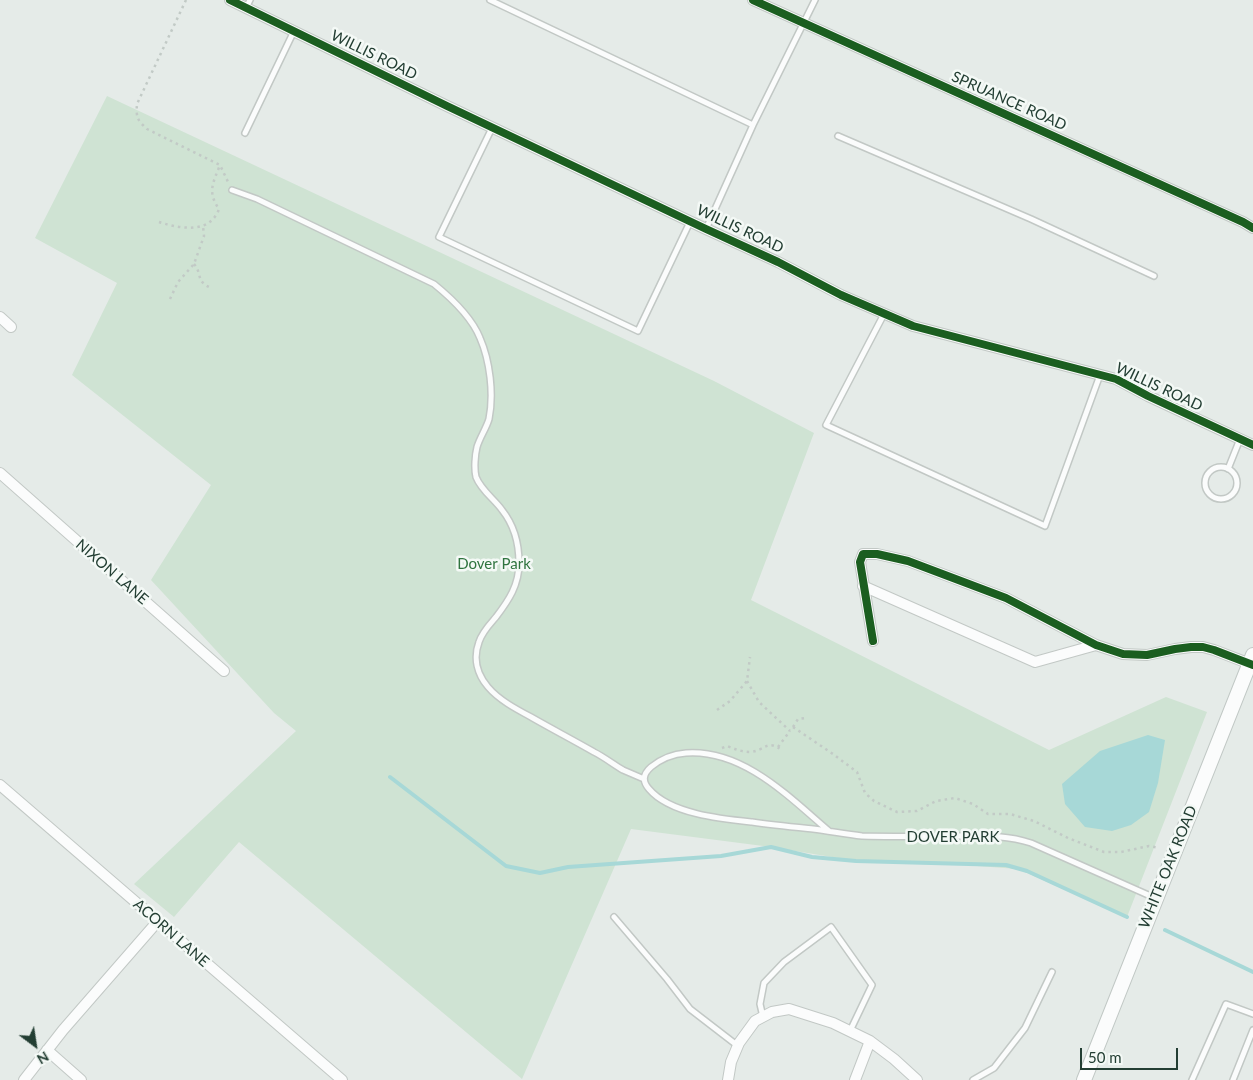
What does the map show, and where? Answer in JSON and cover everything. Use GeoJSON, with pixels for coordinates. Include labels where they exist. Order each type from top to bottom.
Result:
{"type":"FeatureCollection","features":[{"type":"Feature","properties":{"kind":"street","name":"WILLIS ROAD"},"geometry":{"type":"LineString","coordinates":[[230,0],[248,4],[294,32],[884,314],[912,326],[1116,380],[1253,445]]}},
{"type":"Feature","properties":{"kind":"street","name":"SPRUANCE ROAD"},"geometry":{"type":"LineString","coordinates":[[753,0],[1253,228]]}},
{"type":"Feature","properties":{"kind":"street"},"geometry":{"type":"LineString","coordinates":[[0,317],[11,327]]}},
{"type":"Feature","properties":{"kind":"street","name":"NIXON LANE"},"geometry":{"type":"LineString","coordinates":[[0,473],[224,671]]}},
{"type":"Feature","properties":{"kind":"street"},"geometry":{"type":"LineString","coordinates":[[873,641],[860,562],[863,554],[877,554],[908,561],[1006,598],[1096,645],[1123,654],[1136,656],[1191,647],[1203,647],[1252,661]]}},
{"type":"Feature","properties":{"kind":"street"},"geometry":{"type":"LineString","coordinates":[[864,586],[1035,662],[1096,645]]}},
{"type":"Feature","properties":{"kind":"street","name":"WHITE OAK ROAD"},"geometry":{"type":"LineString","coordinates":[[1084,1080],[1252,661]]}},
{"type":"Feature","properties":{"kind":"street","name":"ACORN LANE"},"geometry":{"type":"LineString","coordinates":[[0,785],[342,1080]]}},
{"type":"Feature","properties":{"kind":"street"},"geometry":{"type":"LineString","coordinates":[[24,1080],[63,1030],[158,921]]}},
{"type":"Feature","properties":{"kind":"street"},"geometry":{"type":"LineString","coordinates":[[728,1080],[731,1062],[738,1046],[755,1021],[772,1012],[789,1009],[833,1023],[870,1041],[917,1080]]}},
{"type":"Feature","properties":{"kind":"street"},"geometry":{"type":"LineString","coordinates":[[854,1080],[870,1041]]}},
{"type":"Feature","properties":{"kind":"street"},"geometry":{"type":"LineString","coordinates":[[47,1050],[81,1080]]}},
{"type":"Feature","properties":{"kind":"lane"},"geometry":{"type":"LineString","coordinates":[[490,0],[753,125]]}},
{"type":"Feature","properties":{"kind":"lane"},"geometry":{"type":"LineString","coordinates":[[706,229],[753,125],[815,0]]}},
{"type":"Feature","properties":{"kind":"lane"},"geometry":{"type":"LineString","coordinates":[[245,134],[294,32]]}},
{"type":"Feature","properties":{"kind":"lane"},"geometry":{"type":"LineString","coordinates":[[492,128],[439,237],[638,331],[690,222]]}},
{"type":"Feature","properties":{"kind":"lane"},"geometry":{"type":"LineString","coordinates":[[838,136],[1030,219],[1154,276]]}},
{"type":"Feature","properties":{"kind":"lane"},"geometry":{"type":"LineString","coordinates":[[232,190],[257,199],[434,284],[472,322],[480,337],[491,385],[491,404],[489,419],[477,447],[476,477],[512,526],[517,543],[519,564],[511,596],[488,627],[476,651],[476,664],[487,686],[514,707],[624,770],[644,779],[645,774],[660,760],[673,755],[694,752],[723,757],[768,780],[829,831]]}},
{"type":"Feature","properties":{"kind":"lane"},"geometry":{"type":"LineString","coordinates":[[884,314],[826,424],[1045,526],[1100,375]]}},
{"type":"Feature","properties":{"kind":"lane"},"geometry":{"type":"LineString","coordinates":[[1228,469],[1240,439]]}},
{"type":"Feature","properties":{"kind":"lane"},"geometry":{"type":"LineString","coordinates":[[1222,467],[1228,469],[1235,476],[1237,482],[1235,490],[1225,499],[1214,498],[1205,488],[1206,477],[1214,469],[1222,467]]}},
{"type":"Feature","properties":{"kind":"lane","name":"DOVER PARK"},"geometry":{"type":"LineString","coordinates":[[644,779],[650,790],[658,797],[675,806],[695,813],[724,819],[871,836],[993,836],[1017,839],[1031,843],[1156,898]]}},
{"type":"Feature","properties":{"kind":"lane"},"geometry":{"type":"LineString","coordinates":[[614,916],[690,1009],[738,1046]]}},
{"type":"Feature","properties":{"kind":"lane"},"geometry":{"type":"LineString","coordinates":[[763,1017],[760,1004],[764,983],[784,962],[831,926],[872,985],[850,1032]]}},
{"type":"Feature","properties":{"kind":"lane"},"geometry":{"type":"LineString","coordinates":[[973,1080],[994,1068],[1025,1028],[1052,972]]}},
{"type":"Feature","properties":{"kind":"lane"},"geometry":{"type":"LineString","coordinates":[[1192,1080],[1226,1004],[1253,1014]]}},
{"type":"Feature","properties":{"kind":"lane"},"geometry":{"type":"LineString","coordinates":[[1233,1080],[1253,1030]]}},
{"type":"Feature","properties":{"kind":"path"},"geometry":{"type":"LineString","coordinates":[[186,0],[137,104],[136,115],[140,123],[147,129],[220,166],[232,190]]}},
{"type":"Feature","properties":{"kind":"path"},"geometry":{"type":"LineString","coordinates":[[159,222],[184,227],[203,226],[213,219],[220,208],[214,201],[211,187],[220,166]]}},
{"type":"Feature","properties":{"kind":"path"},"geometry":{"type":"LineString","coordinates":[[170,299],[178,282],[194,264],[204,236],[203,226]]}},
{"type":"Feature","properties":{"kind":"path"},"geometry":{"type":"LineString","coordinates":[[194,264],[198,269],[200,280],[204,285],[211,288]]}},
{"type":"Feature","properties":{"kind":"path"},"geometry":{"type":"LineString","coordinates":[[717,710],[730,701],[746,681],[750,657]]}},
{"type":"Feature","properties":{"kind":"path"},"geometry":{"type":"LineString","coordinates":[[746,681],[759,702],[790,731]]}},
{"type":"Feature","properties":{"kind":"path"},"geometry":{"type":"LineString","coordinates":[[778,747],[798,719],[805,718]]}},
{"type":"Feature","properties":{"kind":"path"},"geometry":{"type":"LineString","coordinates":[[793,727],[857,772],[865,793],[874,801],[897,812],[917,811],[936,801],[955,798],[973,804],[988,814],[1010,814],[1034,820],[1068,838],[1104,852],[1121,852],[1149,846],[1159,848]]}},
{"type":"Feature","properties":{"kind":"path"},"geometry":{"type":"LineString","coordinates":[[721,749],[727,746],[743,752],[753,752],[770,745],[778,747],[783,751]]}},
{"type":"Feature","properties":{"kind":"green space","name":"Dover Park"},"geometry":{"type":"Polygon","coordinates":[[[107,96],[714,381],[814,433],[751,600],[1049,750],[1166,697],[1207,712],[1127,917],[1018,869],[937,863],[856,861],[771,847],[631,829],[522,1079],[239,842],[174,917],[134,884],[296,731],[274,713],[151,580],[211,485],[72,375],[117,283],[35,238],[107,96]]]}},
{"type":"Feature","properties":{"kind":"water"},"geometry":{"type":"Polygon","coordinates":[[[1148,735],[1165,740],[1158,783],[1149,812],[1131,825],[1112,831],[1085,827],[1065,804],[1062,784],[1100,751],[1148,735]]]}},
{"type":"Feature","properties":{"kind":"waterway"},"geometry":{"type":"LineString","coordinates":[[390,777],[506,866],[540,873],[568,867],[721,856],[771,847],[812,857],[856,861],[1006,865],[1027,871],[1127,917]]}},
{"type":"Feature","properties":{"kind":"waterway"},"geometry":{"type":"LineString","coordinates":[[1165,930],[1253,972]]}},
{"type":"Feature","properties":{"kind":"cycle path"},"geometry":{"type":"LineString","coordinates":[[230,0],[447,106],[778,262],[841,295],[913,326],[1116,379],[1253,445]]}},
{"type":"Feature","properties":{"kind":"cycle path"},"geometry":{"type":"LineString","coordinates":[[753,0],[1253,228]]}},
{"type":"Feature","properties":{"kind":"cycle path"},"geometry":{"type":"LineString","coordinates":[[873,641],[860,562],[863,554],[877,554],[908,561],[1006,598],[1096,645],[1123,654],[1147,655],[1175,649],[1203,647],[1253,665]]}}]}
